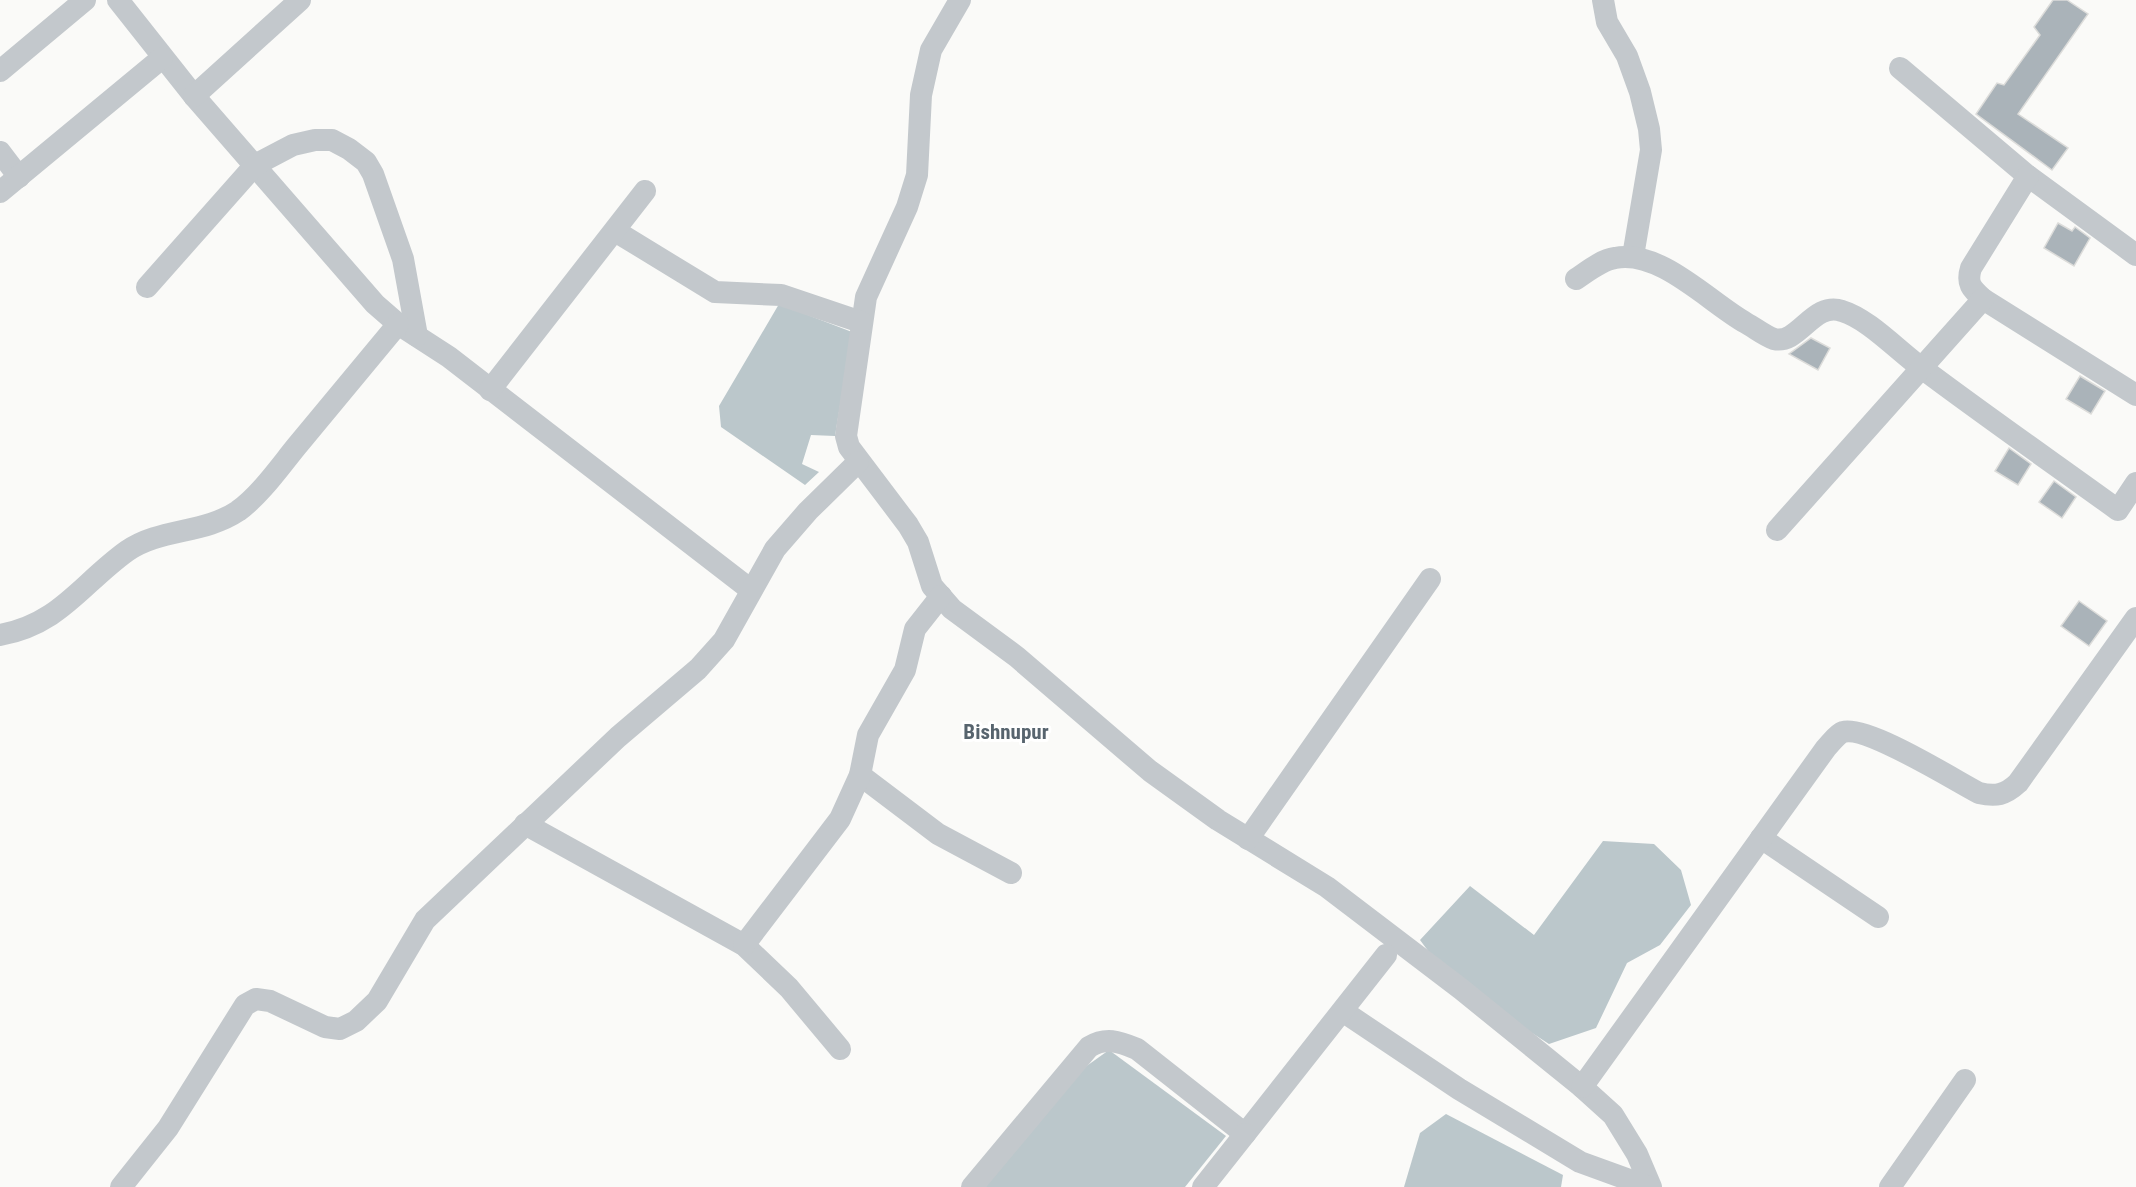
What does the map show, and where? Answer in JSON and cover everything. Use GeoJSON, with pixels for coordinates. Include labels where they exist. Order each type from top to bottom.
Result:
{"type":"FeatureCollection","features":[{"type":"Feature","properties":{"kind":"street"},"geometry":{"type":"LineString","coordinates":[[0,71],[85,0]]}},
{"type":"Feature","properties":{"kind":"street"},"geometry":{"type":"LineString","coordinates":[[118,0],[194,96],[375,304],[751,590]]}},
{"type":"Feature","properties":{"kind":"street"},"geometry":{"type":"LineString","coordinates":[[194,96],[300,0]]}},
{"type":"Feature","properties":{"kind":"street"},"geometry":{"type":"LineString","coordinates":[[960,0],[931,50],[921,95],[916,175],[907,207],[873,279],[861,322],[846,436],[849,447],[858,462],[908,525],[918,542],[932,586],[952,609],[1017,657],[1150,771],[1248,838],[1327,887],[1461,988],[1582,1087],[1618,1122],[1637,1154],[1650,1187]]}},
{"type":"Feature","properties":{"kind":"street"},"geometry":{"type":"LineString","coordinates":[[1603,0],[1607,22],[1627,56],[1640,92],[1652,150],[1633,256]]}},
{"type":"Feature","properties":{"kind":"street"},"geometry":{"type":"LineString","coordinates":[[0,192],[162,58]]}},
{"type":"Feature","properties":{"kind":"street"},"geometry":{"type":"LineString","coordinates":[[1900,68],[2028,176],[2136,255]]}},
{"type":"Feature","properties":{"kind":"street"},"geometry":{"type":"LineString","coordinates":[[0,635],[25,630],[47,619],[126,552],[145,540],[219,522],[240,509],[407,330],[403,260],[373,174],[366,162],[332,140],[315,140],[293,145],[255,165],[147,287]]}},
{"type":"Feature","properties":{"kind":"street"},"geometry":{"type":"LineString","coordinates":[[0,152],[19,177]]}},
{"type":"Feature","properties":{"kind":"street"},"geometry":{"type":"LineString","coordinates":[[2028,176],[1971,268],[1968,278],[1970,287],[1983,299],[2136,395]]}},
{"type":"Feature","properties":{"kind":"street"},"geometry":{"type":"LineString","coordinates":[[490,390],[645,191]]}},
{"type":"Feature","properties":{"kind":"street"},"geometry":{"type":"LineString","coordinates":[[615,231],[715,292],[781,295],[861,322]]}},
{"type":"Feature","properties":{"kind":"street"},"geometry":{"type":"LineString","coordinates":[[1575,279],[1614,258],[1633,256],[1663,268],[1740,320],[1774,339],[1784,339],[1819,313],[1831,308],[1858,319],[1921,368],[2127,516],[2136,483]]}},
{"type":"Feature","properties":{"kind":"street"},"geometry":{"type":"LineString","coordinates":[[1777,530],[1983,299]]}},
{"type":"Feature","properties":{"kind":"street"},"geometry":{"type":"LineString","coordinates":[[121,1187],[168,1128],[245,1005],[256,999],[270,1001],[325,1027],[340,1029],[356,1021],[377,1001],[425,920],[618,737],[698,669],[724,640],[775,549],[808,511],[858,462]]}},
{"type":"Feature","properties":{"kind":"street"},"geometry":{"type":"LineString","coordinates":[[1248,838],[1430,579]]}},
{"type":"Feature","properties":{"kind":"street"},"geometry":{"type":"LineString","coordinates":[[744,945],[840,819],[860,775],[868,735],[893,695],[905,670],[915,629],[941,596]]}},
{"type":"Feature","properties":{"kind":"street"},"geometry":{"type":"LineString","coordinates":[[1582,1087],[1826,747],[1841,733],[1855,731],[1874,737],[1979,793],[1995,797],[2009,792],[2018,783],[2136,618]]}},
{"type":"Feature","properties":{"kind":"street"},"geometry":{"type":"LineString","coordinates":[[860,775],[938,834],[1011,873]]}},
{"type":"Feature","properties":{"kind":"street"},"geometry":{"type":"LineString","coordinates":[[525,824],[744,945],[789,988],[840,1049]]}},
{"type":"Feature","properties":{"kind":"street"},"geometry":{"type":"LineString","coordinates":[[1761,838],[1878,917]]}},
{"type":"Feature","properties":{"kind":"street"},"geometry":{"type":"LineString","coordinates":[[1203,1187],[1344,1012],[1386,955]]}},
{"type":"Feature","properties":{"kind":"street"},"geometry":{"type":"LineString","coordinates":[[1344,1012],[1459,1089],[1580,1162],[1650,1187]]}},
{"type":"Feature","properties":{"kind":"street"},"geometry":{"type":"LineString","coordinates":[[972,1187],[1089,1047],[1101,1040],[1118,1041],[1137,1049],[1245,1134]]}},
{"type":"Feature","properties":{"kind":"street"},"geometry":{"type":"LineString","coordinates":[[1890,1187],[1965,1080]]}},
{"type":"Feature","properties":{"kind":"shaded area"},"geometry":{"type":"Polygon","coordinates":[[[779,304],[852,332],[835,436],[811,435],[802,464],[819,472],[805,485],[721,427],[719,406],[779,304]]]}},
{"type":"Feature","properties":{"kind":"shaded area"},"geometry":{"type":"Polygon","coordinates":[[[1603,841],[1654,844],[1681,870],[1691,905],[1660,945],[1627,963],[1596,1028],[1549,1044],[1449,979],[1420,940],[1470,886],[1534,935],[1603,841]]]}},
{"type":"Feature","properties":{"kind":"shaded area"},"geometry":{"type":"Polygon","coordinates":[[[1109,1050],[1226,1136],[1185,1187],[977,1187],[1060,1085],[1109,1050]]]}},
{"type":"Feature","properties":{"kind":"shaded area"},"geometry":{"type":"Polygon","coordinates":[[[1446,1114],[1563,1175],[1561,1187],[1404,1187],[1420,1133],[1446,1114]]]}},
{"type":"Feature","properties":{"kind":"building"},"geometry":{"type":"Polygon","coordinates":[[[2053,0],[2067,0],[2088,14],[2018,114],[2068,148],[2052,170],[1976,114],[1997,83],[2004,85],[2040,35],[2034,27],[2053,0]]]}},
{"type":"Feature","properties":{"kind":"building"},"geometry":{"type":"Polygon","coordinates":[[[2058,223],[2072,231],[2075,227],[2090,238],[2074,266],[2044,248],[2058,223]]]}},
{"type":"Feature","properties":{"kind":"building"},"geometry":{"type":"Polygon","coordinates":[[[1811,338],[1830,348],[1818,370],[1789,354],[1811,338]]]}},
{"type":"Feature","properties":{"kind":"building"},"geometry":{"type":"Polygon","coordinates":[[[2080,376],[2105,391],[2091,414],[2066,399],[2080,376]]]}},
{"type":"Feature","properties":{"kind":"building"},"geometry":{"type":"Polygon","coordinates":[[[2009,448],[2031,464],[2018,485],[1995,471],[2009,448]]]}},
{"type":"Feature","properties":{"kind":"building"},"geometry":{"type":"Polygon","coordinates":[[[2054,481],[2076,497],[2062,518],[2039,502],[2054,481]]]}},
{"type":"Feature","properties":{"kind":"building"},"geometry":{"type":"Polygon","coordinates":[[[2079,601],[2107,621],[2089,646],[2061,626],[2079,601]]]}},
{"type":"Feature","properties":{"kind":"district","name":"Bishnupur"},"geometry":{"type":"Point","coordinates":[1006,732]}}]}
